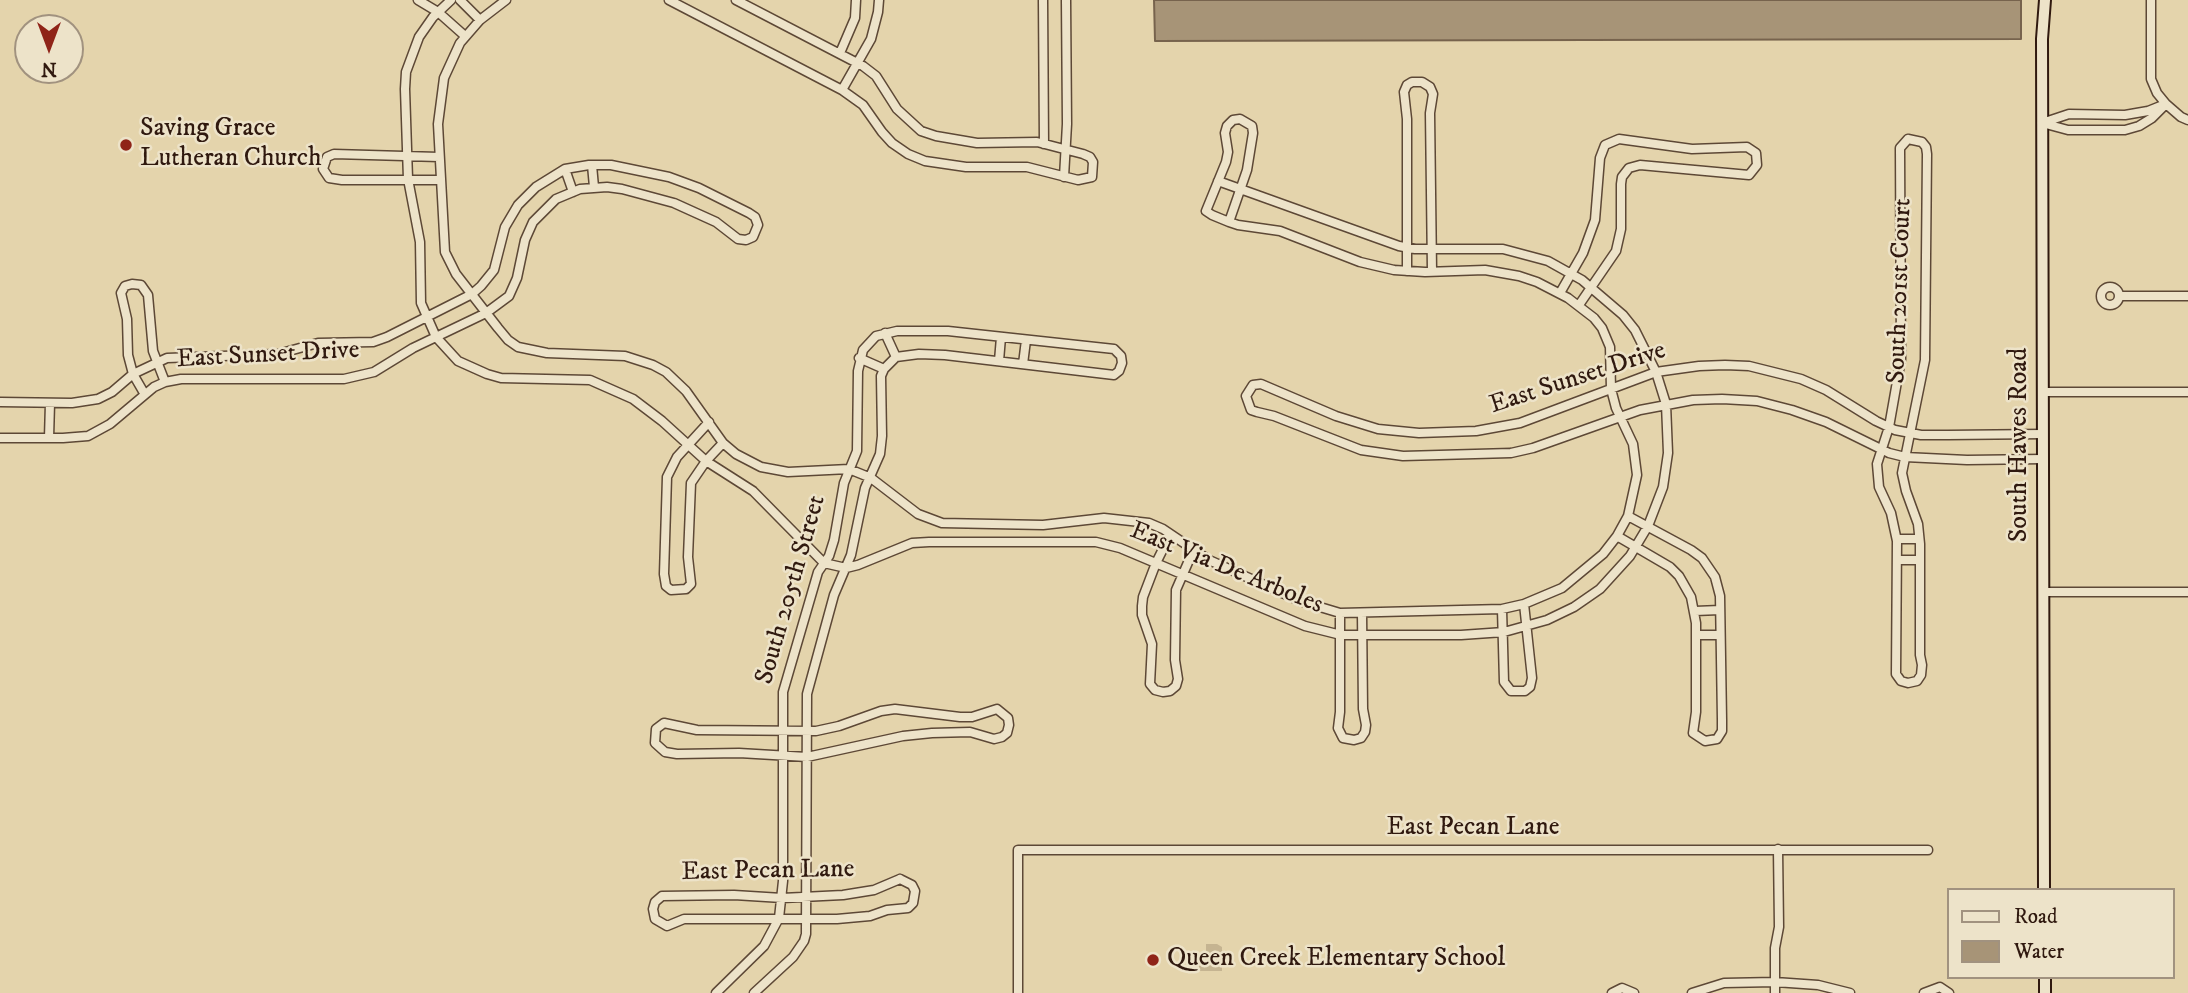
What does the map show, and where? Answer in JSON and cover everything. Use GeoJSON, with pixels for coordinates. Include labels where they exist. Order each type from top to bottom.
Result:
{"type":"FeatureCollection","features":[{"type":"Feature","properties":{"kind":"main road","name":"South Hawes Road"},"geometry":{"type":"LineString","coordinates":[[2044,888],[2042,38],[2045,0]]}},
{"type":"Feature","properties":{"kind":"street"},"geometry":{"type":"LineString","coordinates":[[418,0],[438,12],[465,36]]}},
{"type":"Feature","properties":{"kind":"street"},"geometry":{"type":"LineString","coordinates":[[452,0],[438,12],[419,37],[406,72],[408,179],[420,242],[421,303],[436,337],[458,361],[501,378],[576,378],[604,384],[646,408],[706,461],[753,491],[824,563],[846,568]]}},
{"type":"Feature","properties":{"kind":"street"},"geometry":{"type":"LineString","coordinates":[[460,0],[480,20]]}},
{"type":"Feature","properties":{"kind":"street"},"geometry":{"type":"LineString","coordinates":[[440,180],[334,179],[325,174],[323,169],[327,156],[334,154],[439,157],[440,95],[450,62],[465,36],[480,20],[506,0]]}},
{"type":"Feature","properties":{"kind":"street"},"geometry":{"type":"LineString","coordinates":[[669,0],[684,4],[842,90],[863,105],[892,143],[908,154],[925,161],[966,167],[1027,167],[1063,177],[1086,180],[1092,177],[1094,170],[1090,157],[1044,144],[977,143],[921,131],[897,109],[876,76],[840,53],[736,0]]}},
{"type":"Feature","properties":{"kind":"street"},"geometry":{"type":"LineString","coordinates":[[840,53],[855,18],[856,0]]}},
{"type":"Feature","properties":{"kind":"street"},"geometry":{"type":"LineString","coordinates":[[842,90],[874,29],[879,0]]}},
{"type":"Feature","properties":{"kind":"street"},"geometry":{"type":"LineString","coordinates":[[1043,0],[1044,144]]}},
{"type":"Feature","properties":{"kind":"street"},"geometry":{"type":"LineString","coordinates":[[1063,177],[1067,124],[1066,0]]}},
{"type":"Feature","properties":{"kind":"street"},"geometry":{"type":"LineString","coordinates":[[2151,0],[2151,79],[2166,104],[2188,120]]}},
{"type":"Feature","properties":{"kind":"street"},"geometry":{"type":"LineString","coordinates":[[1407,271],[1405,92],[1407,85],[1412,82],[1422,82],[1433,94],[1430,113],[1432,271]]}},
{"type":"Feature","properties":{"kind":"street"},"geometry":{"type":"LineString","coordinates":[[2042,123],[2069,114],[2116,115],[2148,111],[2166,104]]}},
{"type":"Feature","properties":{"kind":"street"},"geometry":{"type":"LineString","coordinates":[[2042,123],[2068,130],[2116,130],[2139,126],[2166,104]]}},
{"type":"Feature","properties":{"kind":"street"},"geometry":{"type":"LineString","coordinates":[[2116,115],[2116,130]]}},
{"type":"Feature","properties":{"kind":"street"},"geometry":{"type":"LineString","coordinates":[[1218,181],[1228,152],[1225,133],[1227,126],[1233,120],[1240,119],[1252,125],[1254,133],[1249,162],[1229,222]]}},
{"type":"Feature","properties":{"kind":"street"},"geometry":{"type":"LineString","coordinates":[[1560,293],[1583,253],[1595,220],[1600,158],[1605,145],[1619,139],[1692,149],[1747,147],[1756,153],[1757,165],[1749,175],[1640,165],[1629,168],[1621,184],[1621,229],[1616,251],[1579,306]]}},
{"type":"Feature","properties":{"kind":"street","name":"South 201st Court"},"geometry":{"type":"LineString","coordinates":[[1908,139],[1916,139],[1926,147],[1927,154],[1926,342],[1911,434],[1905,457],[1903,482],[1915,512],[1919,539],[1921,675],[1917,681],[1908,683],[1901,681],[1896,674],[1897,539],[1895,526],[1882,498],[1877,464],[1889,427],[1902,350],[1900,148],[1908,139]]}},
{"type":"Feature","properties":{"kind":"street","name":"East Via De Arboles"},"geometry":{"type":"LineString","coordinates":[[439,157],[445,252],[450,264],[478,303],[508,340],[518,347],[547,353],[625,356],[653,365],[666,372],[686,391],[723,443],[748,461],[775,471],[849,469],[871,478],[918,514],[942,523],[1043,525],[1086,519],[1129,519],[1149,523],[1193,551],[1300,601],[1340,613],[1502,609],[1524,604],[1562,588],[1603,554],[1628,516],[1637,475],[1633,444],[1611,389],[1611,357],[1607,337],[1594,318],[1579,306],[1537,282],[1502,272],[1407,271],[1360,262],[1280,231],[1229,222],[1206,211],[1218,181],[1407,248],[1503,249],[1548,261],[1591,286],[1610,302],[1635,330],[1656,372],[1666,404],[1669,434],[1666,472],[1658,502],[1637,546],[1621,568],[1600,589],[1574,607],[1528,626],[1490,635],[1340,635],[1305,626],[1120,548],[1096,542],[929,542],[905,545],[846,568]]}},
{"type":"Feature","properties":{"kind":"street"},"geometry":{"type":"LineString","coordinates":[[592,165],[594,187]]}},
{"type":"Feature","properties":{"kind":"street"},"geometry":{"type":"LineString","coordinates":[[472,294],[488,280],[494,270],[505,227],[518,205],[536,187],[565,169],[611,165],[641,170],[699,188],[755,217],[757,232],[746,240],[738,239],[716,222],[674,203],[622,189],[594,187],[573,192],[565,169]]}},
{"type":"Feature","properties":{"kind":"street","name":"East Sunset Drive"},"geometry":{"type":"LineString","coordinates":[[0,439],[88,436],[110,424],[144,393],[165,382],[197,378],[361,377],[387,366],[413,348],[486,313],[509,296],[521,266],[533,222],[556,200],[573,192]]}},
{"type":"Feature","properties":{"kind":"street"},"geometry":{"type":"LineString","coordinates":[[144,393],[133,374],[128,355],[127,318],[121,302],[121,293],[125,286],[141,285],[148,295],[148,316],[157,362],[165,382]]}},
{"type":"Feature","properties":{"kind":"street","name":"East Sunset Drive"},"geometry":{"type":"LineString","coordinates":[[0,402],[84,402],[98,399],[133,374],[157,362],[178,356],[278,354],[318,343],[373,342],[428,321],[448,305],[472,294]]}},
{"type":"Feature","properties":{"kind":"street"},"geometry":{"type":"LineString","coordinates":[[2119,296],[2188,296]]}},
{"type":"Feature","properties":{"kind":"street"},"geometry":{"type":"LineString","coordinates":[[948,331],[1001,337],[1114,349],[1121,356],[1122,363],[1114,375],[932,354],[896,357],[884,369],[859,358],[869,342],[885,333],[948,331]]}},
{"type":"Feature","properties":{"kind":"street"},"geometry":{"type":"LineString","coordinates":[[885,333],[896,357]]}},
{"type":"Feature","properties":{"kind":"street"},"geometry":{"type":"LineString","coordinates":[[999,361],[1001,337]]}},
{"type":"Feature","properties":{"kind":"street"},"geometry":{"type":"LineString","coordinates":[[1023,364],[1026,340]]}},
{"type":"Feature","properties":{"kind":"street","name":"South 205th Street"},"geometry":{"type":"LineString","coordinates":[[716,993],[764,946],[779,918],[782,898],[782,730],[785,682],[818,572],[829,556],[834,540],[844,483],[857,451],[859,358]]}},
{"type":"Feature","properties":{"kind":"street","name":"East Sunset Drive"},"geometry":{"type":"LineString","coordinates":[[2043,434],[1911,434],[1889,427],[1826,390],[1801,379],[1774,371],[1726,365],[1656,372],[1505,428],[1398,432],[1357,424],[1261,384],[1254,385],[1246,396],[1251,410],[1274,416],[1360,450],[1403,456],[1511,453],[1620,416],[1666,404],[1721,399],[1757,401],[1792,410],[1905,457],[1967,460],[2043,458]]}},
{"type":"Feature","properties":{"kind":"street","name":"South 205th Street"},"geometry":{"type":"LineString","coordinates":[[754,993],[799,949],[806,934],[806,730],[809,682],[834,595],[846,568],[865,488],[881,446],[881,376],[884,369]]}},
{"type":"Feature","properties":{"kind":"street"},"geometry":{"type":"LineString","coordinates":[[2043,392],[2188,391]]}},
{"type":"Feature","properties":{"kind":"street"},"geometry":{"type":"LineString","coordinates":[[49,438],[50,403]]}},
{"type":"Feature","properties":{"kind":"street"},"geometry":{"type":"LineString","coordinates":[[709,422],[687,444],[670,468],[665,485],[664,581],[671,590],[686,589],[691,584],[688,557],[689,491],[695,474],[723,443]]}},
{"type":"Feature","properties":{"kind":"street"},"geometry":{"type":"LineString","coordinates":[[1617,536],[1670,567],[1679,576],[1690,597],[1695,611],[1696,635],[1696,712],[1693,733],[1697,738],[1710,741],[1717,739],[1721,731],[1718,585],[1702,558],[1628,516]]}},
{"type":"Feature","properties":{"kind":"street"},"geometry":{"type":"LineString","coordinates":[[1170,535],[1143,597],[1142,614],[1152,644],[1150,684],[1155,690],[1163,692],[1176,686],[1178,679],[1175,660],[1176,590],[1193,551]]}},
{"type":"Feature","properties":{"kind":"street"},"geometry":{"type":"LineString","coordinates":[[1897,539],[1919,539]]}},
{"type":"Feature","properties":{"kind":"street"},"geometry":{"type":"LineString","coordinates":[[1897,560],[1920,560]]}},
{"type":"Feature","properties":{"kind":"street"},"geometry":{"type":"LineString","coordinates":[[2044,592],[2188,592]]}},
{"type":"Feature","properties":{"kind":"street"},"geometry":{"type":"LineString","coordinates":[[1502,609],[1504,682],[1511,691],[1525,691],[1530,687],[1532,678],[1524,604]]}},
{"type":"Feature","properties":{"kind":"street"},"geometry":{"type":"LineString","coordinates":[[1695,611],[1720,610]]}},
{"type":"Feature","properties":{"kind":"street"},"geometry":{"type":"LineString","coordinates":[[1340,613],[1338,728],[1343,738],[1349,740],[1361,738],[1366,724],[1363,709],[1362,613]]}},
{"type":"Feature","properties":{"kind":"street"},"geometry":{"type":"LineString","coordinates":[[1696,635],[1720,635]]}},
{"type":"Feature","properties":{"kind":"street"},"geometry":{"type":"LineString","coordinates":[[895,709],[972,717],[997,709],[1008,718],[1009,725],[1007,733],[994,739],[970,732],[932,733],[903,736],[807,757],[739,753],[677,754],[659,748],[654,735],[656,729],[664,723],[697,730],[806,730],[827,730],[881,711],[895,709]]}},
{"type":"Feature","properties":{"kind":"street"},"geometry":{"type":"LineString","coordinates":[[1775,993],[1775,948],[1779,927],[1778,849]]}},
{"type":"Feature","properties":{"kind":"street","name":"East Pecan Lane"},"geometry":{"type":"LineString","coordinates":[[1018,993],[1018,850],[1928,850]]}},
{"type":"Feature","properties":{"kind":"street","name":"East Pecan Lane"},"geometry":{"type":"LineString","coordinates":[[900,879],[912,886],[915,897],[908,908],[887,910],[870,916],[684,919],[667,926],[659,923],[653,909],[655,902],[662,895],[782,898],[807,896],[858,894],[900,879]]}},
{"type":"Feature","properties":{"kind":"street"},"geometry":{"type":"LineString","coordinates":[[1692,993],[1724,983],[1775,982],[1850,993]]}},
{"type":"Feature","properties":{"kind":"street"},"geometry":{"type":"LineString","coordinates":[[1924,993],[1940,987],[1950,993]]}},
{"type":"Feature","properties":{"kind":"street"},"geometry":{"type":"LineString","coordinates":[[1612,993],[1622,988],[1634,993]]}},
{"type":"Feature","properties":{"kind":"shaded area"},"geometry":{"type":"Polygon","coordinates":[[[1206,944],[1222,947],[1222,971],[1199,971],[1199,956],[1206,956],[1206,944]]]}},
{"type":"Feature","properties":{"kind":"water"},"geometry":{"type":"Polygon","coordinates":[[[1154,0],[2021,0],[2021,39],[1155,41],[1154,0]]]}},
{"type":"Feature","properties":{"kind":"place","name":"Saving Grace Lutheran Church"},"geometry":{"type":"Point","coordinates":[126,145]}},
{"type":"Feature","properties":{"kind":"place","name":"Queen Creek Elementary School"},"geometry":{"type":"Point","coordinates":[1153,960]}}]}
